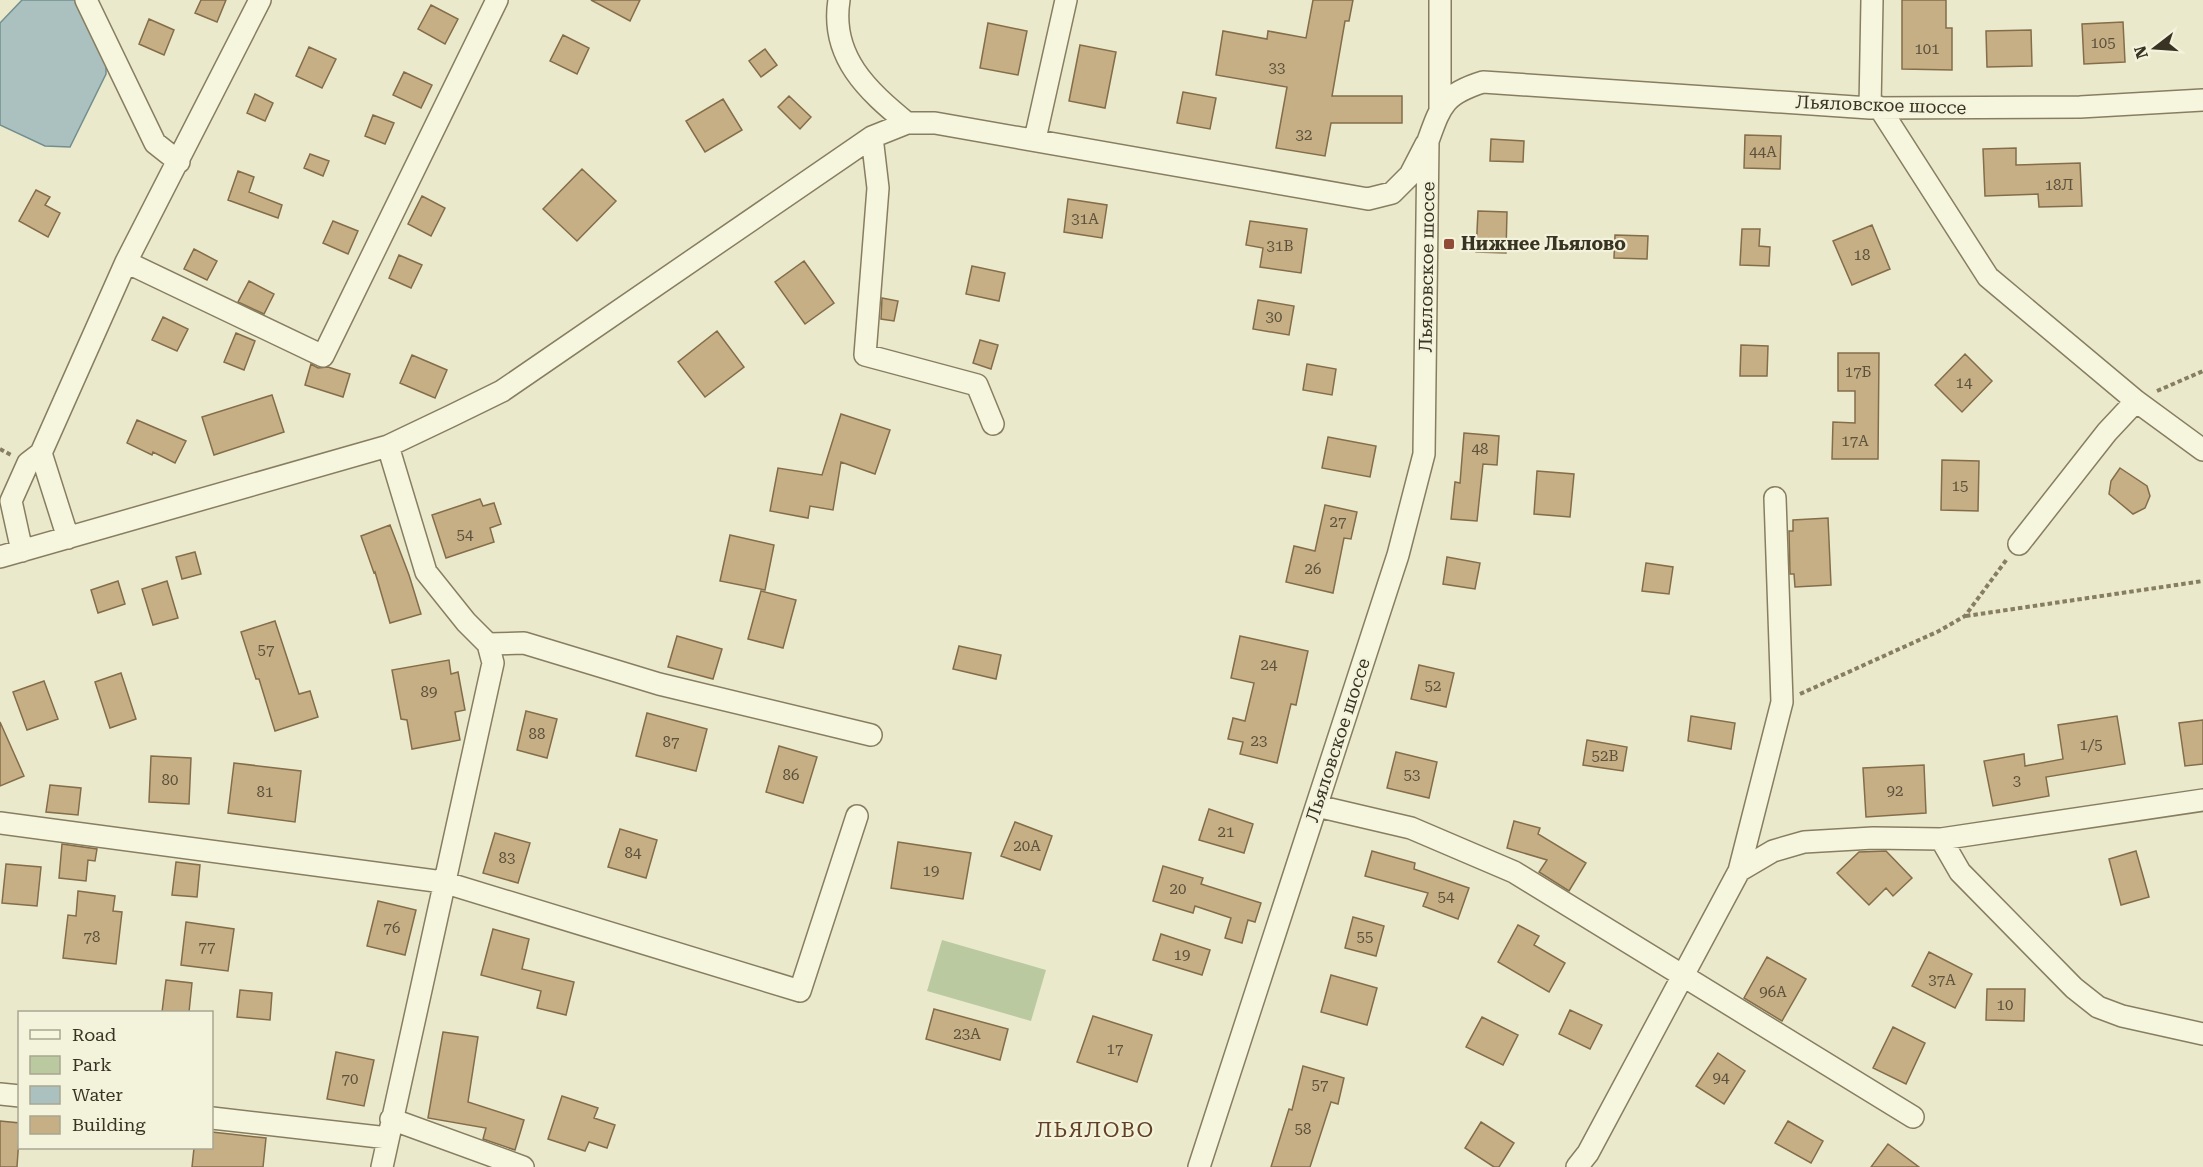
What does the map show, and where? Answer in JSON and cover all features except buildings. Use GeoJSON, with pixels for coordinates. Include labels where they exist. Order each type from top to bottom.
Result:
{"type":"FeatureCollection","features":[{"type":"Feature","properties":{"kind":"street"},"geometry":{"type":"LineString","coordinates":[[86,0],[155,142],[178,162]]}},
{"type":"Feature","properties":{"kind":"street"},"geometry":{"type":"LineString","coordinates":[[22,551],[11,501],[28,463],[41,453],[126,262],[260,0]]}},
{"type":"Feature","properties":{"kind":"street"},"geometry":{"type":"LineString","coordinates":[[126,262],[323,357],[497,0]]}},
{"type":"Feature","properties":{"kind":"street"},"geometry":{"type":"LineString","coordinates":[[839,0],[842,45],[855,74],[879,100],[907,123]]}},
{"type":"Feature","properties":{"kind":"street"},"geometry":{"type":"LineString","coordinates":[[1035,140],[1066,0]]}},
{"type":"Feature","properties":{"kind":"street"},"geometry":{"type":"LineString","coordinates":[[1440,0],[1440,108]]}},
{"type":"Feature","properties":{"kind":"street"},"geometry":{"type":"LineString","coordinates":[[1872,0],[1875,108],[1988,277],[2136,401],[2203,450]]}},
{"type":"Feature","properties":{"kind":"street","name":"Льяловское шоссе"},"geometry":{"type":"LineString","coordinates":[[1199,1167],[1398,555],[1425,454],[1428,141],[1440,108],[1461,88],[1483,82],[1875,108],[2080,107],[2203,100]]}},
{"type":"Feature","properties":{"kind":"street"},"geometry":{"type":"LineString","coordinates":[[0,557],[388,446],[502,391],[872,137],[907,123],[935,123],[1368,199],[1392,193],[1410,175],[1428,141]]}},
{"type":"Feature","properties":{"kind":"street"},"geometry":{"type":"LineString","coordinates":[[872,137],[878,188],[865,355],[977,385],[993,424]]}},
{"type":"Feature","properties":{"kind":"street"},"geometry":{"type":"LineString","coordinates":[[2019,544],[2107,432],[2136,401]]}},
{"type":"Feature","properties":{"kind":"street"},"geometry":{"type":"LineString","coordinates":[[382,1167],[493,663],[488,644],[466,622],[426,572],[388,446]]}},
{"type":"Feature","properties":{"kind":"street"},"geometry":{"type":"LineString","coordinates":[[41,453],[68,538]]}},
{"type":"Feature","properties":{"kind":"street"},"geometry":{"type":"LineString","coordinates":[[1577,1167],[1588,1153],[1739,871],[1782,702],[1775,498]]}},
{"type":"Feature","properties":{"kind":"street"},"geometry":{"type":"LineString","coordinates":[[488,644],[524,643],[659,684],[871,735]]}},
{"type":"Feature","properties":{"kind":"street"},"geometry":{"type":"LineString","coordinates":[[1739,871],[1773,851],[1804,842],[1873,838],[1941,839],[2203,800]]}},
{"type":"Feature","properties":{"kind":"street"},"geometry":{"type":"LineString","coordinates":[[1317,806],[1411,828],[1514,872],[1913,1117]]}},
{"type":"Feature","properties":{"kind":"street"},"geometry":{"type":"LineString","coordinates":[[0,823],[443,882],[800,992],[857,816]]}},
{"type":"Feature","properties":{"kind":"street"},"geometry":{"type":"LineString","coordinates":[[1941,839],[1960,872],[2074,988],[2098,1007],[2122,1016],[2203,1034]]}},
{"type":"Feature","properties":{"kind":"street"},"geometry":{"type":"LineString","coordinates":[[0,1094],[18,1096]]}},
{"type":"Feature","properties":{"kind":"street"},"geometry":{"type":"LineString","coordinates":[[213,1118],[390,1129],[523,1167]]}},
{"type":"Feature","properties":{"kind":"path"},"geometry":{"type":"LineString","coordinates":[[2136,401],[2203,371]]}},
{"type":"Feature","properties":{"kind":"path"},"geometry":{"type":"LineString","coordinates":[[1965,616],[2019,544]]}},
{"type":"Feature","properties":{"kind":"path"},"geometry":{"type":"LineString","coordinates":[[1782,702],[1939,631],[1965,616],[2203,581]]}},
{"type":"Feature","properties":{"kind":"green space"},"geometry":{"type":"Polygon","coordinates":[[[942,940],[1046,970],[1031,1021],[927,991],[942,940]]]}},
{"type":"Feature","properties":{"kind":"water"},"geometry":{"type":"Polygon","coordinates":[[[22,0],[78,0],[106,59],[106,74],[70,147],[45,146],[0,125],[0,23],[22,0]]]}},
{"type":"Feature","properties":{"kind":"place","name":"Нижнее Льялово"},"geometry":{"type":"Point","coordinates":[1449,244]}},
{"type":"Feature","properties":{"kind":"district","name":"ЛЬЯЛОВО"},"geometry":{"type":"Point","coordinates":[1095,1130]}}]}
